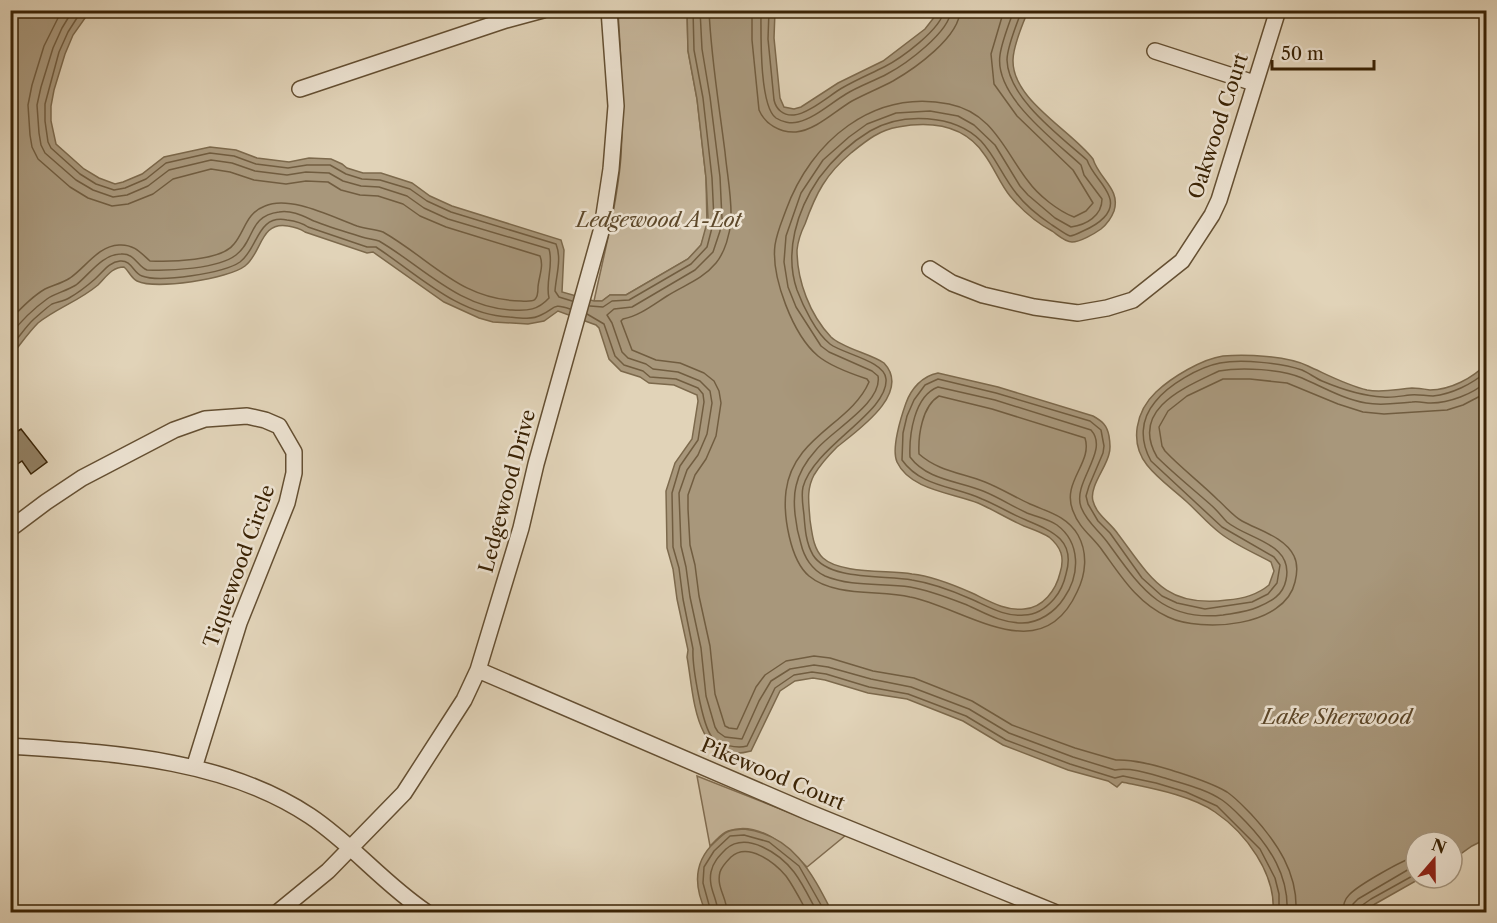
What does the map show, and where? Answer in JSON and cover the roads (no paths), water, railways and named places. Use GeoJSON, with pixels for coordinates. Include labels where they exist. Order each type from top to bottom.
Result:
{"type":"FeatureCollection","features":[{"type":"Feature","properties":{"kind":"street"},"geometry":{"type":"LineString","coordinates":[[300,89],[506,20],[543,10]]}},
{"type":"Feature","properties":{"kind":"street","name":"Ledgewood Drive"},"geometry":{"type":"LineString","coordinates":[[278,912],[323,875],[404,793],[465,700],[478,670],[521,528],[536,464],[602,228],[611,169],[616,106],[609,10]]}},
{"type":"Feature","properties":{"kind":"street","name":"Oakwood Court"},"geometry":{"type":"LineString","coordinates":[[930,269],[952,283],[983,295],[1034,307],[1078,313],[1107,308],[1133,300],[1182,261],[1219,200],[1278,10]]}},
{"type":"Feature","properties":{"kind":"street"},"geometry":{"type":"LineString","coordinates":[[1155,51],[1254,83]]}},
{"type":"Feature","properties":{"kind":"street","name":"Tiquewood Circle"},"geometry":{"type":"LineString","coordinates":[[10,529],[82,478],[174,430],[205,419],[248,416],[279,426],[294,452],[294,473],[286,502],[239,622],[194,768]]}},
{"type":"Feature","properties":{"kind":"street","name":"Pikewood Court"},"geometry":{"type":"LineString","coordinates":[[478,670],[808,812],[1054,912]]}},
{"type":"Feature","properties":{"kind":"street"},"geometry":{"type":"LineString","coordinates":[[10,746],[136,756],[194,768],[232,780],[295,807],[351,848],[405,897],[426,912]]}},
{"type":"Feature","properties":{"kind":"water","name":"Lake Sherwood"},"geometry":{"type":"Polygon","coordinates":[[[11,11],[90,11],[73,35],[65,54],[54,90],[51,121],[56,144],[84,169],[99,178],[115,184],[123,182],[142,174],[164,157],[210,147],[236,150],[257,158],[289,162],[309,158],[331,159],[347,168],[363,173],[381,173],[412,183],[430,196],[452,206],[561,240],[564,250],[562,292],[602,301],[610,295],[626,295],[688,259],[701,245],[708,219],[706,178],[697,99],[688,51],[687,11],[775,11],[774,38],[780,98],[784,107],[794,109],[801,107],[838,83],[883,61],[925,29],[939,11],[1028,11],[1015,48],[1013,60],[1015,75],[1022,88],[1044,114],[1093,159],[1115,196],[1114,211],[1107,223],[1098,231],[1079,241],[1067,241],[1035,220],[1014,201],[976,144],[957,131],[934,125],[910,125],[885,131],[862,144],[835,169],[818,193],[799,240],[797,250],[799,274],[811,308],[831,337],[884,363],[891,375],[891,386],[879,410],[837,447],[814,475],[810,486],[809,503],[812,535],[817,550],[823,558],[841,567],[927,577],[1010,608],[1031,608],[1043,602],[1052,592],[1060,573],[1062,557],[1059,549],[1049,537],[978,503],[922,485],[903,471],[897,462],[896,441],[908,398],[922,380],[938,373],[998,387],[1093,416],[1099,420],[1107,429],[1110,450],[1093,490],[1093,501],[1097,511],[1115,530],[1140,564],[1162,586],[1188,599],[1206,601],[1244,597],[1269,585],[1274,571],[1271,562],[1239,545],[1211,526],[1161,480],[1141,456],[1137,427],[1144,408],[1156,392],[1170,380],[1188,370],[1223,356],[1243,355],[1289,360],[1337,380],[1367,390],[1379,391],[1445,388],[1468,378],[1486,364],[1486,839],[1464,852],[1464,830],[1404,830],[1404,888],[1364,912],[1273,912],[1270,883],[1257,856],[1238,831],[1205,806],[1170,793],[1122,782],[1117,787],[1108,781],[1068,770],[1003,745],[963,721],[907,699],[868,693],[813,678],[795,681],[780,691],[751,751],[732,753],[718,748],[707,738],[695,707],[687,657],[688,650],[667,548],[666,491],[675,463],[692,439],[697,395],[674,385],[649,383],[640,377],[621,371],[609,359],[596,325],[558,311],[544,321],[528,324],[493,322],[479,318],[444,302],[373,252],[367,253],[295,227],[279,226],[267,233],[245,266],[224,275],[192,282],[160,284],[137,281],[124,267],[116,269],[91,291],[38,323],[11,356],[11,11]]]}},
{"type":"Feature","properties":{"kind":"water"},"geometry":{"type":"Polygon","coordinates":[[[744,829],[776,839],[799,858],[817,883],[832,912],[706,912],[699,893],[699,866],[708,850],[725,833],[744,829]]]}},
{"type":"Feature","properties":{"kind":"park label","name":"Ledgewood A-Lot"},"geometry":{"type":"Point","coordinates":[659,220]}}]}
